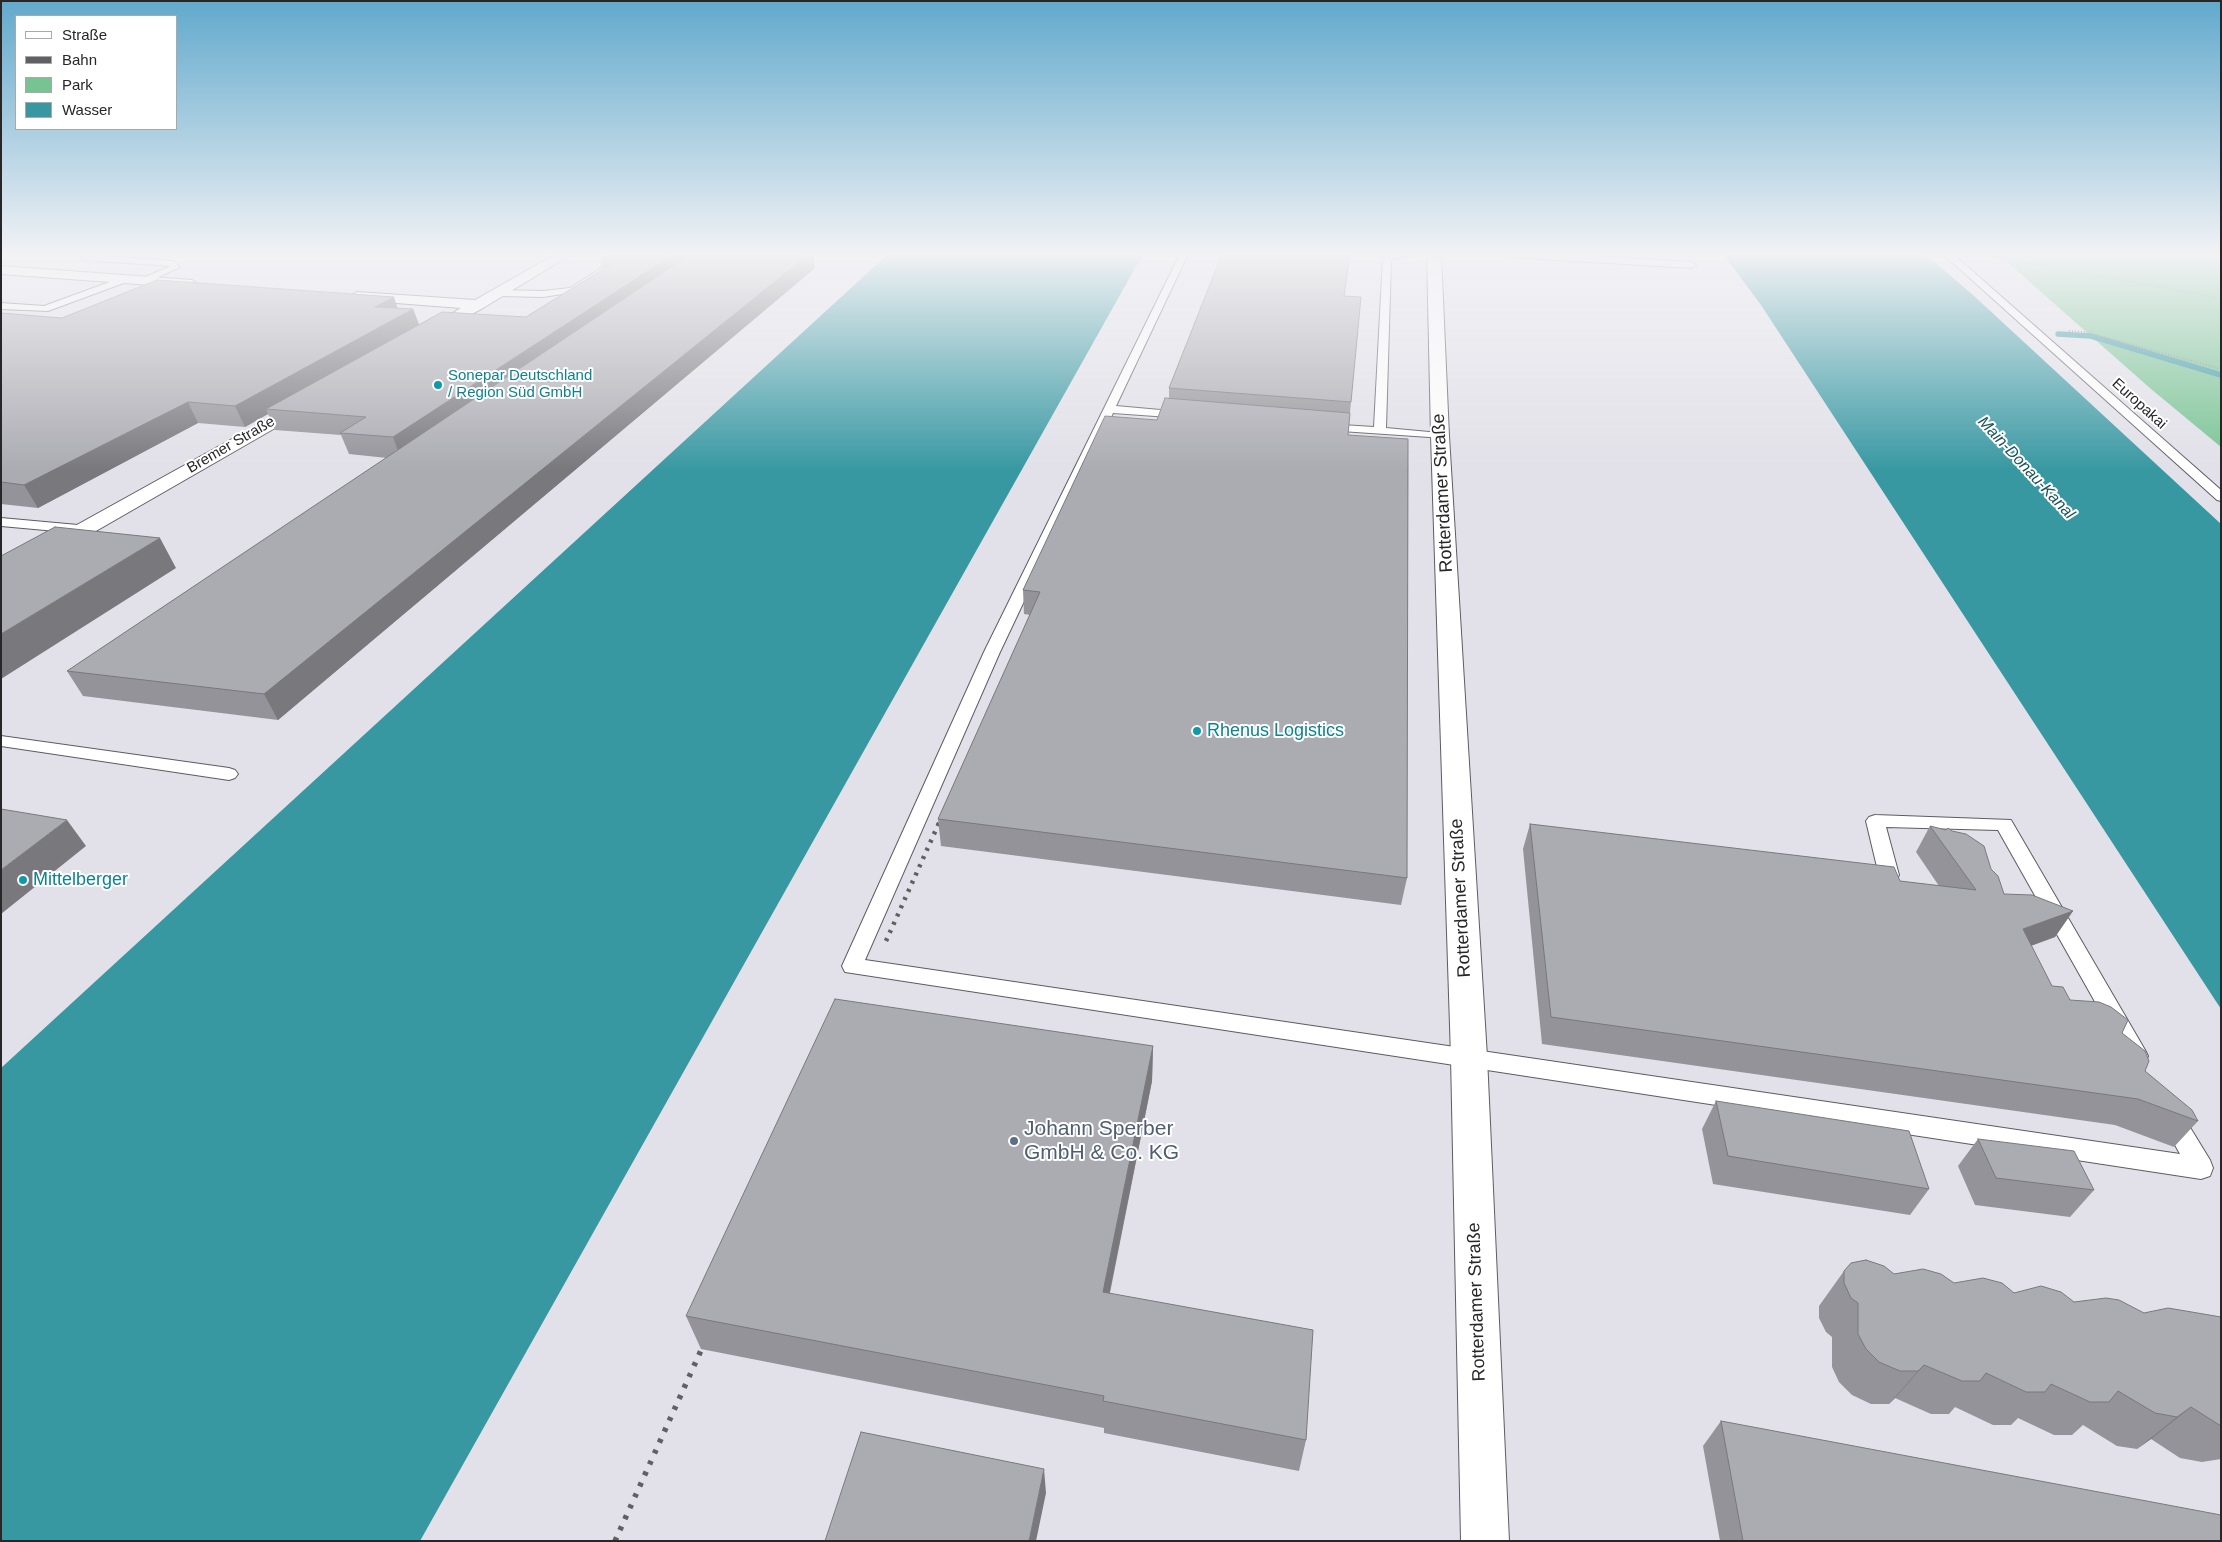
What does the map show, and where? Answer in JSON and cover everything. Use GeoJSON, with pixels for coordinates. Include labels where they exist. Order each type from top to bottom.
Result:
{"type":"FeatureCollection","features":[{"type":"Feature","properties":{"kind":"street"},"geometry":{"type":"LineString","coordinates":[[418,339],[441,326]]}},
{"type":"Feature","properties":{"kind":"street","name":"Rotterdamer Straße"},"geometry":{"type":"LineString","coordinates":[[1436,326],[1469,1058],[1485,1541]]}},
{"type":"Feature","properties":{"kind":"street","name":"Bremer Straße"},"geometry":{"type":"LineString","coordinates":[[1,576],[323,393]]}},
{"type":"Feature","properties":{"kind":"lane"},"geometry":{"type":"LineString","coordinates":[[1149,326],[992,652],[852,966],[2201,1168],[2162,1100]]}},
{"type":"Feature","properties":{"kind":"lane"},"geometry":{"type":"LineString","coordinates":[[1380,431],[1385,326]]}},
{"type":"Feature","properties":{"kind":"lane","name":"Europakai"},"geometry":{"type":"LineString","coordinates":[[2028,326],[2221,497]]}},
{"type":"Feature","properties":{"kind":"lane"},"geometry":{"type":"LineString","coordinates":[[1109,409],[1196,416]]}},
{"type":"Feature","properties":{"kind":"lane"},"geometry":{"type":"LineString","coordinates":[[1312,426],[1440,436]]}},
{"type":"Feature","properties":{"kind":"lane"},"geometry":{"type":"LineString","coordinates":[[1,522],[82,530]]}},
{"type":"Feature","properties":{"kind":"lane"},"geometry":{"type":"LineString","coordinates":[[1,741],[230,774]]}},
{"type":"Feature","properties":{"kind":"lane"},"geometry":{"type":"LineString","coordinates":[[1860,872],[1889,875],[1875,822],[2004,824],[2147,1074]]}},
{"type":"Feature","properties":{"kind":"path"},"geometry":{"type":"LineString","coordinates":[[2030,328],[2086,332],[2221,369]]}},
{"type":"Feature","properties":{"kind":"green space"},"geometry":{"type":"Polygon","coordinates":[[[2080,326],[2221,326],[2221,447],[2080,326]]]}},
{"type":"Feature","properties":{"kind":"water"},"geometry":{"type":"Polygon","coordinates":[[[810,326],[1103,326],[420,1541],[1,1541],[1,1068],[810,326]]]}},
{"type":"Feature","properties":{"kind":"water","name":"Main-Donau-Kanal"},"geometry":{"type":"Polygon","coordinates":[[[1775,326],[2007,326],[2221,524],[2221,1009],[1775,326]]]}},
{"type":"Feature","properties":{"kind":"building"},"geometry":{"type":"Polygon","coordinates":[[[1,326],[382,326],[235,406],[188,402],[24,485],[1,482],[1,326]]]}},
{"type":"Feature","properties":{"kind":"building","name":"Sonepar Deutschland / Region Süd GmbH"},"geometry":{"type":"Polygon","coordinates":[[[417,326],[564,326],[393,437],[340,433],[366,417],[266,409],[417,326]]]}},
{"type":"Feature","properties":{"kind":"building"},"geometry":{"type":"Polygon","coordinates":[[[583,326],[720,326],[264,694],[67,671],[583,326]]]}},
{"type":"Feature","properties":{"kind":"building"},"geometry":{"type":"Polygon","coordinates":[[[1194,326],[1358,326],[1351,402],[1169,388],[1194,326]]]}},
{"type":"Feature","properties":{"kind":"building","name":"Rhenus Logistics"},"geometry":{"type":"Polygon","coordinates":[[[1165,398],[1350,413],[1348,435],[1408,439],[1407,878],[938,819],[1040,592],[1023,590],[1105,416],[1157,420],[1165,398]]]}},
{"type":"Feature","properties":{"kind":"building"},"geometry":{"type":"Polygon","coordinates":[[[55,527],[160,538],[1,634],[1,556],[55,527]]]}},
{"type":"Feature","properties":{"kind":"building"},"geometry":{"type":"Polygon","coordinates":[[[1,809],[67,820],[1,870],[1,809]]]}},
{"type":"Feature","properties":{"kind":"building"},"geometry":{"type":"Polygon","coordinates":[[[1530,824],[1894,867],[1900,881],[1976,890],[1930,826],[1946,830],[1948,828],[1952,831],[1966,834],[1984,846],[1991,869],[1998,876],[2004,894],[2032,895],[2073,911],[2023,929],[2052,986],[2063,987],[2070,1000],[2099,1002],[2111,1007],[2128,1020],[2122,1033],[2145,1051],[2149,1061],[2145,1071],[2192,1110],[2198,1121],[2138,1099],[1551,1017],[1530,824]]]}},
{"type":"Feature","properties":{"kind":"building"},"geometry":{"type":"Polygon","coordinates":[[[835,999],[1153,1046],[1103,1292],[1313,1330],[1306,1440],[1103,1401],[1104,1396],[686,1316],[835,999]]]}},
{"type":"Feature","properties":{"kind":"building"},"geometry":{"type":"Polygon","coordinates":[[[1716,1101],[1909,1131],[1929,1189],[1728,1156],[1716,1101]]]}},
{"type":"Feature","properties":{"kind":"building"},"geometry":{"type":"Polygon","coordinates":[[[1978,1139],[2074,1151],[2094,1190],[1996,1178],[1978,1139]]]}},
{"type":"Feature","properties":{"kind":"building"},"geometry":{"type":"Polygon","coordinates":[[[1866,1260],[1884,1266],[1894,1274],[1923,1269],[1941,1274],[1954,1283],[1983,1278],[2002,1283],[2014,1293],[2041,1286],[2061,1292],[2074,1302],[2106,1298],[2119,1300],[2144,1313],[2168,1308],[2221,1317],[2221,1426],[2191,1407],[2177,1417],[2155,1413],[2118,1391],[2109,1402],[2090,1402],[2051,1384],[2045,1392],[2026,1392],[1986,1373],[1980,1381],[1962,1381],[1924,1365],[1918,1371],[1900,1371],[1879,1362],[1866,1349],[1858,1334],[1858,1303],[1851,1298],[1844,1283],[1844,1271],[1851,1263],[1866,1260]]]}},
{"type":"Feature","properties":{"kind":"building"},"geometry":{"type":"Polygon","coordinates":[[[1721,1421],[2221,1515],[2221,1541],[1743,1541],[1721,1421]]]}},
{"type":"Feature","properties":{"kind":"building"},"geometry":{"type":"Polygon","coordinates":[[[861,1432],[1044,1469],[1029,1541],[825,1541],[861,1432]]]}},
{"type":"Feature","properties":{"kind":"waterway"},"geometry":{"type":"LineString","coordinates":[[2058,334],[2091,336],[2221,375]]}},
{"type":"Feature","properties":{"kind":"railway"},"geometry":{"type":"LineString","coordinates":[[938,825],[944,812]]}},
{"type":"Feature","properties":{"kind":"railway"},"geometry":{"type":"LineString","coordinates":[[886,941],[939,823]]}},
{"type":"Feature","properties":{"kind":"railway"},"geometry":{"type":"LineString","coordinates":[[615,1541],[707,1337]]}},
{"type":"Feature","properties":{"kind":"place","name":"Sonepar Deutschland / Region Süd GmbH"},"geometry":{"type":"Point","coordinates":[438,385]}},
{"type":"Feature","properties":{"kind":"place","name":"Rhenus Logistics"},"geometry":{"type":"Point","coordinates":[1197,731]}},
{"type":"Feature","properties":{"kind":"place","name":"Mittelberger"},"geometry":{"type":"Point","coordinates":[23,880]}},
{"type":"Feature","properties":{"kind":"place","name":"Johann Sperber GmbH & Co. KG"},"geometry":{"type":"Point","coordinates":[1014,1141]}}]}
